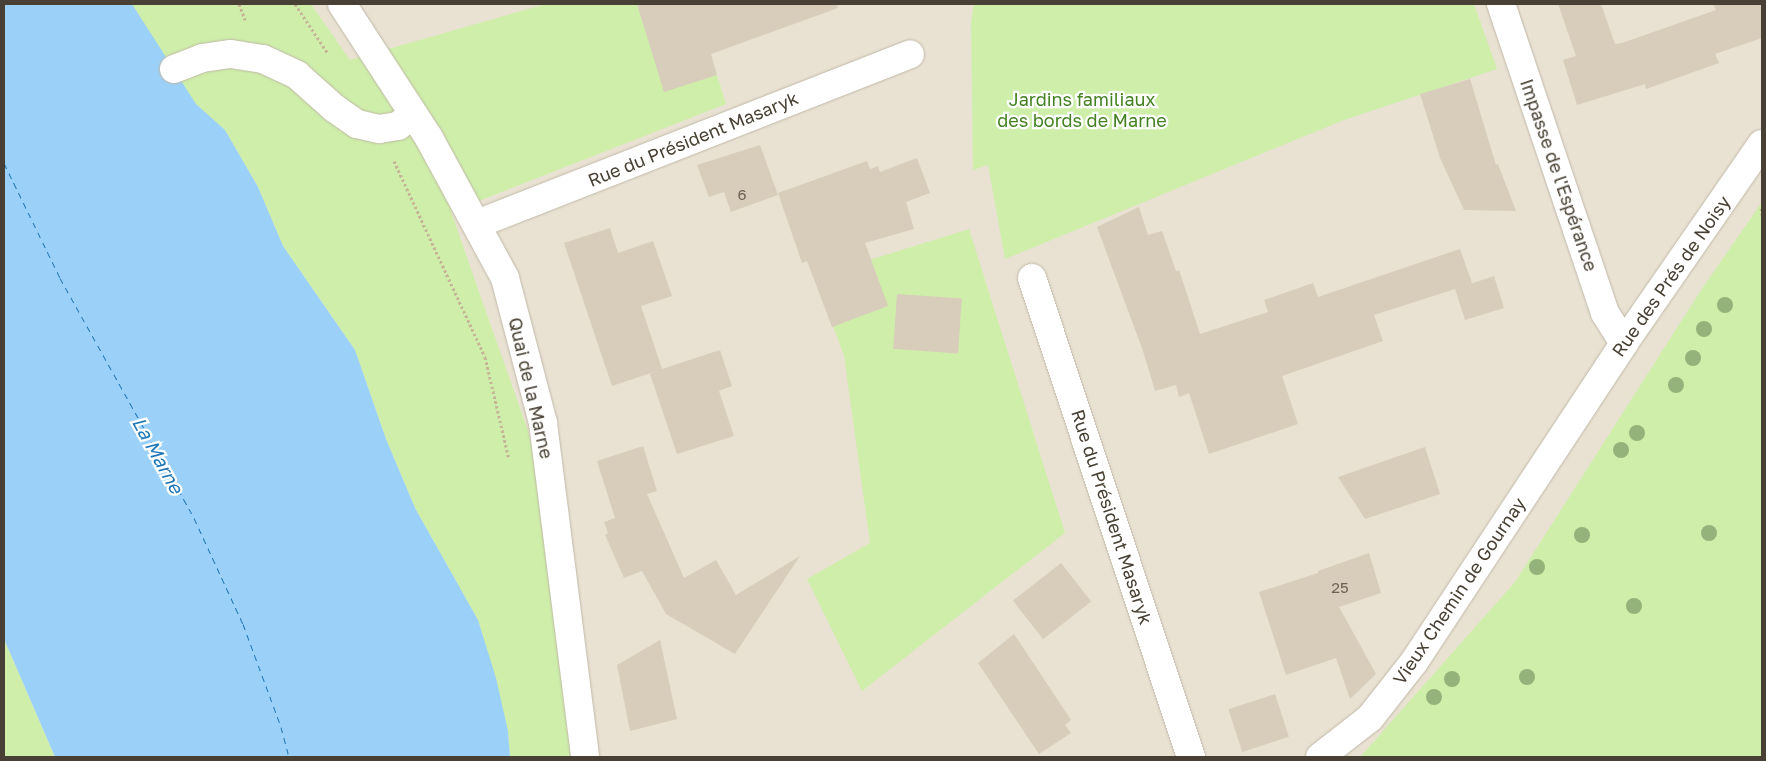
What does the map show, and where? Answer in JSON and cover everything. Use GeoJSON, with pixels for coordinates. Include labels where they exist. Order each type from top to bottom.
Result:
{"type":"FeatureCollection","features":[{"type":"Feature","properties":{"kind":"street","name":"Quai de la Marne"},"geometry":{"type":"LineString","coordinates":[[342,4],[413,114],[477,224],[505,278],[543,423],[585,757]]}},
{"type":"Feature","properties":{"kind":"street","name":"Impasse de l'Espérance"},"geometry":{"type":"LineString","coordinates":[[1501,4],[1605,313],[1624,343]]}},
{"type":"Feature","properties":{"kind":"street"},"geometry":{"type":"LineString","coordinates":[[174,69],[202,58],[231,54],[263,59],[297,75],[334,108],[357,124],[379,129],[398,126],[413,114]]}},
{"type":"Feature","properties":{"kind":"street","name":"Rue du Président Masaryk"},"geometry":{"type":"LineString","coordinates":[[477,224],[910,54]]}},
{"type":"Feature","properties":{"kind":"street","name":"Rue des Prés de Noisy"},"geometry":{"type":"LineString","coordinates":[[1582,410],[1624,343],[1762,144]]}},
{"type":"Feature","properties":{"kind":"street","name":"Rue du Président Masaryk"},"geometry":{"type":"LineString","coordinates":[[1032,278],[1191,757]]}},
{"type":"Feature","properties":{"kind":"street","name":"Vieux Chemin de Gournay"},"geometry":{"type":"LineString","coordinates":[[1320,757],[1370,718],[1414,662],[1582,410]]}},
{"type":"Feature","properties":{"kind":"path"},"geometry":{"type":"LineString","coordinates":[[295,4],[330,56]]}},
{"type":"Feature","properties":{"kind":"path"},"geometry":{"type":"LineString","coordinates":[[379,129],[485,357],[510,461]]}},
{"type":"Feature","properties":{"kind":"shaded area"},"geometry":{"type":"Polygon","coordinates":[[[132,4],[1762,4],[1762,757],[510,757],[508,731],[478,620],[415,508],[386,439],[355,350],[283,246],[258,187],[225,130],[196,104],[132,4]]]}},
{"type":"Feature","properties":{"kind":"green space"},"geometry":{"type":"Polygon","coordinates":[[[70,4],[311,4],[350,60],[546,4],[695,4],[726,104],[451,212],[528,431],[564,573],[585,757],[510,757],[508,731],[478,620],[415,508],[386,439],[355,350],[283,246],[258,187],[225,130],[70,4]]]}},
{"type":"Feature","properties":{"kind":"green space","name":"Jardins familiaux des bords de Marne"},"geometry":{"type":"Polygon","coordinates":[[[974,4],[1474,4],[1497,69],[1344,120],[1005,259],[988,165],[973,170],[971,22],[974,4]]]}},
{"type":"Feature","properties":{"kind":"green space"},"geometry":{"type":"Polygon","coordinates":[[[1762,202],[1762,757],[1360,757],[1515,582],[1701,290],[1762,202]]]}},
{"type":"Feature","properties":{"kind":"green space"},"geometry":{"type":"Polygon","coordinates":[[[969,229],[1065,533],[862,691],[807,579],[870,543],[844,356],[815,277],[969,229]]]}},
{"type":"Feature","properties":{"kind":"green space"},"geometry":{"type":"Polygon","coordinates":[[[4,639],[55,757],[4,757],[4,639]]]}},
{"type":"Feature","properties":{"kind":"water","name":"La Marne"},"geometry":{"type":"Polygon","coordinates":[[[4,4],[132,4],[196,104],[225,130],[258,187],[283,246],[355,350],[386,439],[415,508],[478,620],[496,678],[508,731],[510,757],[55,757],[4,639],[4,4]]]}},
{"type":"Feature","properties":{"kind":"building"},"geometry":{"type":"Polygon","coordinates":[[[637,4],[837,4],[838,8],[711,54],[717,75],[664,92],[637,4]]]}},
{"type":"Feature","properties":{"kind":"building"},"geometry":{"type":"Polygon","coordinates":[[[1558,4],[1601,4],[1615,44],[1716,10],[1713,4],[1762,4],[1762,38],[1715,54],[1719,63],[1646,89],[1645,84],[1577,105],[1563,60],[1576,56],[1558,4]]]}},
{"type":"Feature","properties":{"kind":"building"},"geometry":{"type":"Polygon","coordinates":[[[1470,79],[1496,165],[1498,164],[1516,211],[1464,210],[1440,158],[1420,94],[1470,79]]]}},
{"type":"Feature","properties":{"kind":"building"},"geometry":{"type":"Polygon","coordinates":[[[760,145],[778,195],[731,212],[724,192],[709,197],[697,165],[760,145]]]}},
{"type":"Feature","properties":{"kind":"building"},"geometry":{"type":"Polygon","coordinates":[[[917,158],[930,193],[906,202],[914,229],[865,243],[888,306],[832,327],[807,261],[802,263],[778,193],[867,161],[870,169],[878,166],[880,172],[917,158]]]}},
{"type":"Feature","properties":{"kind":"building"},"geometry":{"type":"Polygon","coordinates":[[[1139,207],[1148,235],[1162,231],[1176,271],[1179,270],[1200,334],[1268,312],[1264,300],[1313,283],[1318,297],[1460,249],[1472,283],[1470,284],[1494,276],[1504,308],[1465,320],[1455,289],[1374,315],[1383,341],[1282,376],[1298,424],[1209,454],[1189,393],[1179,397],[1176,385],[1155,391],[1143,351],[1097,227],[1139,207]]]}},
{"type":"Feature","properties":{"kind":"building"},"geometry":{"type":"Polygon","coordinates":[[[610,228],[618,253],[653,241],[672,296],[641,306],[662,369],[720,350],[732,386],[719,391],[734,436],[677,454],[650,374],[660,370],[612,386],[564,243],[610,228]]]}},
{"type":"Feature","properties":{"kind":"building"},"geometry":{"type":"Polygon","coordinates":[[[897,294],[962,299],[958,353],[893,349],[897,294]]]}},
{"type":"Feature","properties":{"kind":"building"},"geometry":{"type":"Polygon","coordinates":[[[643,446],[657,491],[647,494],[684,578],[716,560],[736,595],[800,556],[735,654],[666,614],[642,571],[624,578],[605,535],[608,533],[604,522],[615,518],[597,461],[643,446]]]}},
{"type":"Feature","properties":{"kind":"building"},"geometry":{"type":"Polygon","coordinates":[[[1425,447],[1440,494],[1365,519],[1338,477],[1425,447]]]}},
{"type":"Feature","properties":{"kind":"building"},"geometry":{"type":"Polygon","coordinates":[[[1369,553],[1381,593],[1339,607],[1376,674],[1350,699],[1336,658],[1286,675],[1259,592],[1318,573],[1318,571],[1369,553]]]}},
{"type":"Feature","properties":{"kind":"building"},"geometry":{"type":"Polygon","coordinates":[[[1061,563],[1091,602],[1043,639],[1013,601],[1061,563]]]}},
{"type":"Feature","properties":{"kind":"building"},"geometry":{"type":"Polygon","coordinates":[[[1014,634],[1071,720],[1065,725],[1071,733],[1039,754],[978,663],[1014,634]]]}},
{"type":"Feature","properties":{"kind":"building"},"geometry":{"type":"Polygon","coordinates":[[[660,640],[677,719],[630,731],[617,665],[660,640]]]}},
{"type":"Feature","properties":{"kind":"building"},"geometry":{"type":"Polygon","coordinates":[[[1275,694],[1289,737],[1242,752],[1228,709],[1275,694]]]}},
{"type":"Feature","properties":{"kind":"ferry route"},"geometry":{"type":"LineString","coordinates":[[4,163],[60,278],[194,518],[243,624],[281,727],[289,757]]}}]}
